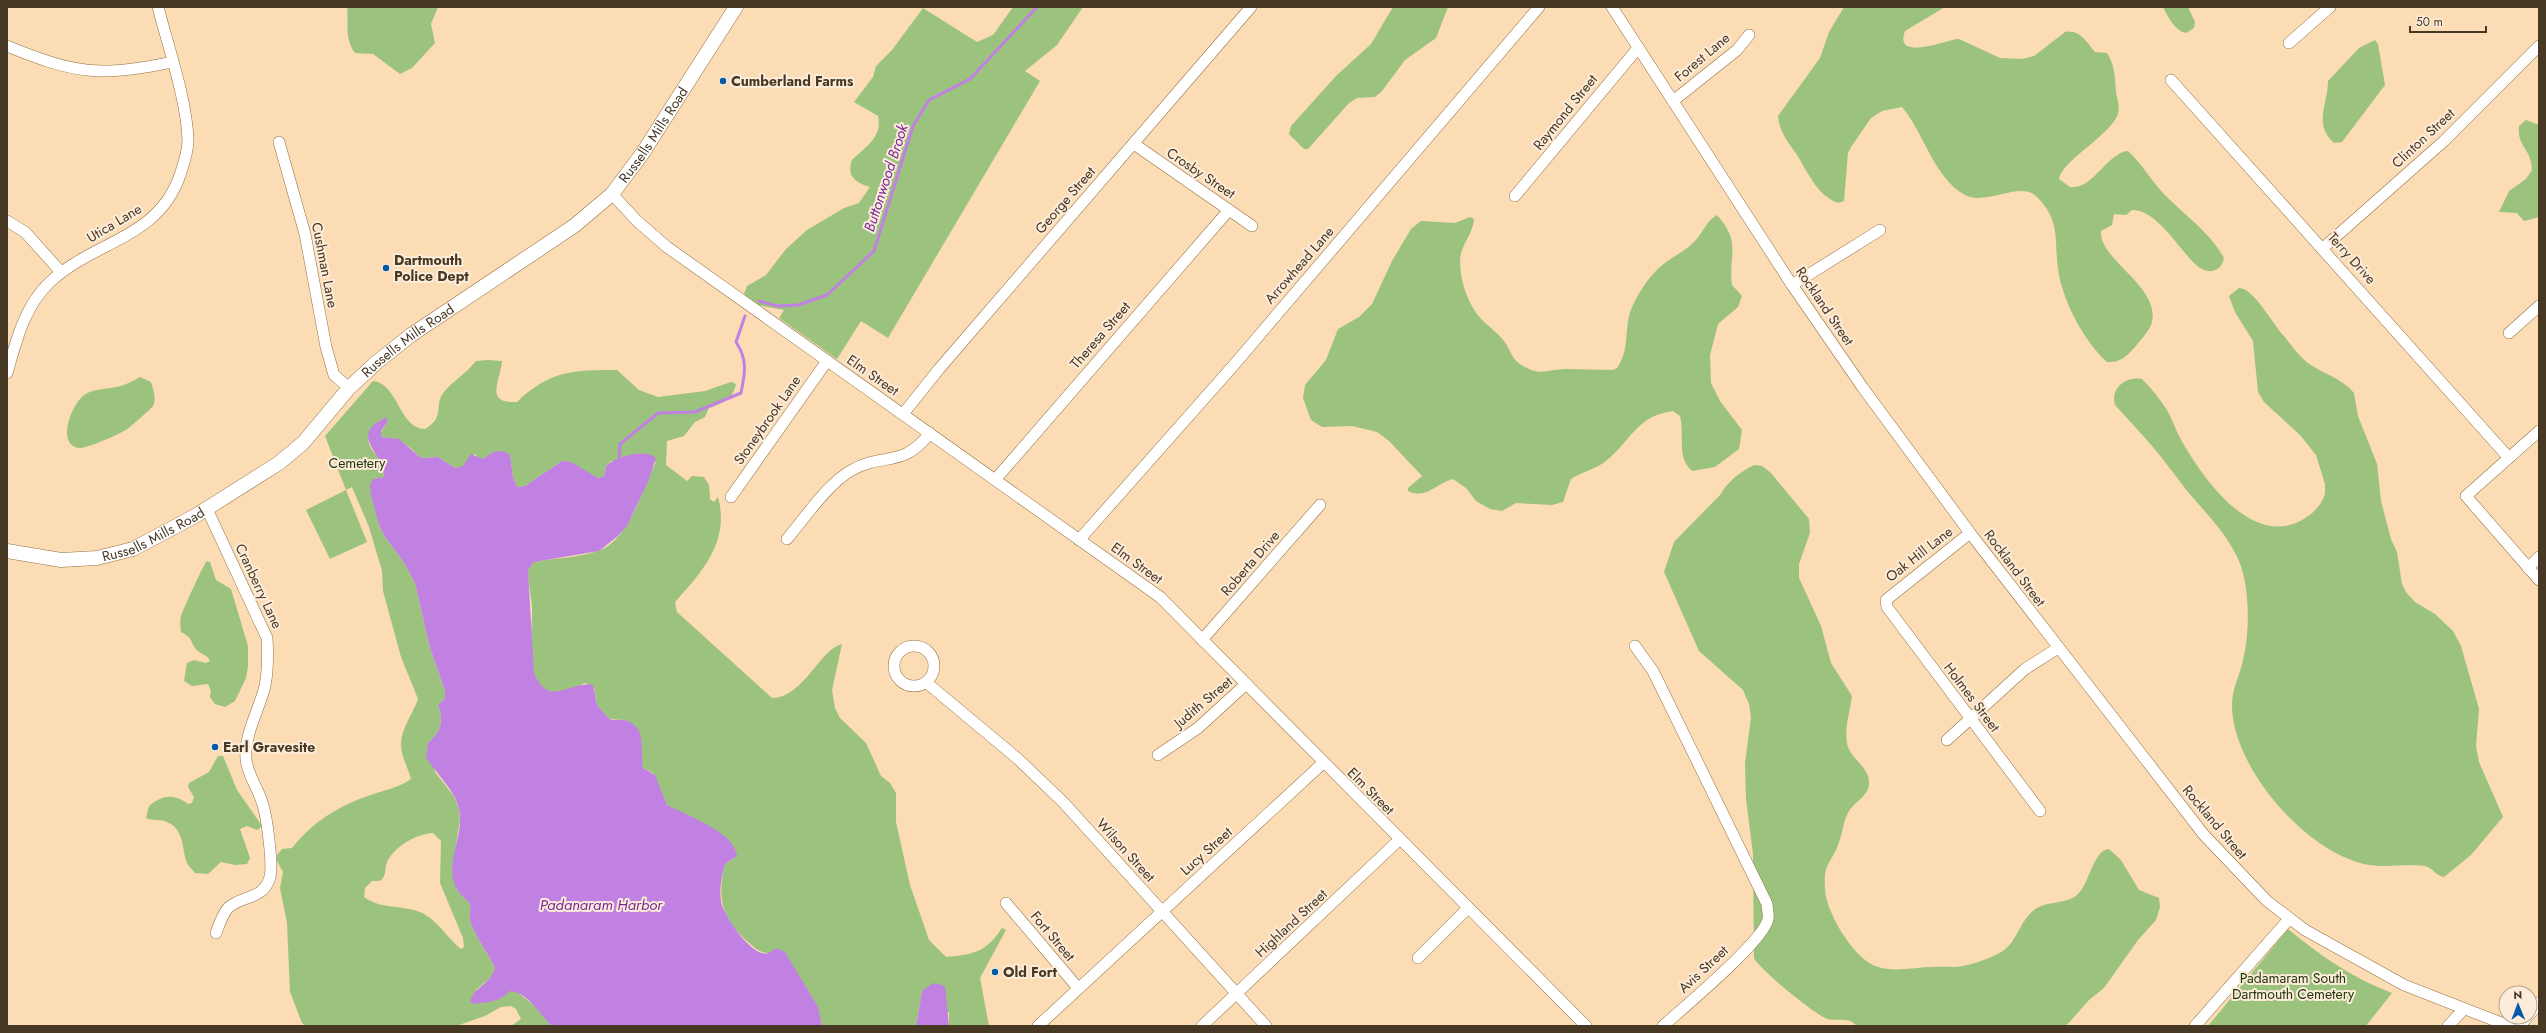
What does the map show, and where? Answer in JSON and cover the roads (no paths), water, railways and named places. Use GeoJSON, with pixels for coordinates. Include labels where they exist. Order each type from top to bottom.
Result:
{"type":"FeatureCollection","features":[{"type":"Feature","properties":{"kind":"main road","name":"Russells Mills Road"},"geometry":{"type":"LineString","coordinates":[[7,551],[61,560],[97,558],[133,549],[206,509],[279,463],[303,443],[349,388],[412,335],[574,226],[612,194],[642,154],[736,7]]}},
{"type":"Feature","properties":{"kind":"street","name":"Utica Lane"},"geometry":{"type":"LineString","coordinates":[[7,373],[20,328],[31,306],[47,284],[69,266],[130,234],[154,217],[159,213],[174,193],[187,154],[187,124],[158,7]]}},
{"type":"Feature","properties":{"kind":"street","name":"George Street"},"geometry":{"type":"LineString","coordinates":[[903,414],[939,369],[1251,7]]}},
{"type":"Feature","properties":{"kind":"street","name":"Arrowhead Lane"},"geometry":{"type":"LineString","coordinates":[[1079,540],[1233,366],[1539,7]]}},
{"type":"Feature","properties":{"kind":"street","name":"Rockland Street"},"geometry":{"type":"LineString","coordinates":[[1612,7],[1792,285],[1863,388],[1970,533],[2204,835],[2258,891],[2289,919],[2372,969],[2420,993],[2509,1026]]}},
{"type":"Feature","properties":{"kind":"street"},"geometry":{"type":"LineString","coordinates":[[2289,43],[2330,7]]}},
{"type":"Feature","properties":{"kind":"street","name":"Forest Lane"},"geometry":{"type":"LineString","coordinates":[[1673,101],[1737,50],[1749,35]]}},
{"type":"Feature","properties":{"kind":"street"},"geometry":{"type":"LineString","coordinates":[[7,46],[47,62],[81,71],[135,70],[172,62]]}},
{"type":"Feature","properties":{"kind":"street","name":"Clinton Street"},"geometry":{"type":"LineString","coordinates":[[2324,248],[2444,141],[2539,46]]}},
{"type":"Feature","properties":{"kind":"street","name":"Raymond Street"},"geometry":{"type":"LineString","coordinates":[[1515,196],[1638,48]]}},
{"type":"Feature","properties":{"kind":"street","name":"Terry Drive"},"geometry":{"type":"LineString","coordinates":[[2171,80],[2324,248],[2509,458]]}},
{"type":"Feature","properties":{"kind":"street","name":"Cushman Lane"},"geometry":{"type":"LineString","coordinates":[[279,142],[305,234],[326,347],[334,375],[349,388]]}},
{"type":"Feature","properties":{"kind":"street","name":"Crosby Street"},"geometry":{"type":"LineString","coordinates":[[1134,144],[1252,226]]}},
{"type":"Feature","properties":{"kind":"street","name":"Elm Street"},"geometry":{"type":"LineString","coordinates":[[612,194],[637,222],[667,247],[1160,598],[1323,764],[1586,1026]]}},
{"type":"Feature","properties":{"kind":"street","name":"Theresa Street"},"geometry":{"type":"LineString","coordinates":[[995,480],[1229,210]]}},
{"type":"Feature","properties":{"kind":"street"},"geometry":{"type":"LineString","coordinates":[[7,221],[25,232],[61,272]]}},
{"type":"Feature","properties":{"kind":"street"},"geometry":{"type":"LineString","coordinates":[[1792,285],[1880,230]]}},
{"type":"Feature","properties":{"kind":"street"},"geometry":{"type":"LineString","coordinates":[[2509,333],[2539,306]]}},
{"type":"Feature","properties":{"kind":"street","name":"Stoneybrook Lane"},"geometry":{"type":"LineString","coordinates":[[731,497],[827,361]]}},
{"type":"Feature","properties":{"kind":"street"},"geometry":{"type":"LineString","coordinates":[[2539,431],[2466,496],[2539,580]]}},
{"type":"Feature","properties":{"kind":"street"},"geometry":{"type":"LineString","coordinates":[[787,539],[846,474],[862,466],[911,453],[918,448],[930,433]]}},
{"type":"Feature","properties":{"kind":"street","name":"Roberta Drive"},"geometry":{"type":"LineString","coordinates":[[1202,640],[1320,505]]}},
{"type":"Feature","properties":{"kind":"street","name":"Cranberry Lane"},"geometry":{"type":"LineString","coordinates":[[206,509],[267,638],[269,658],[265,686],[247,745],[246,760],[263,803],[267,830],[270,876],[266,887],[255,896],[240,901],[228,908],[216,933]]}},
{"type":"Feature","properties":{"kind":"street","name":"Oak Hill Lane"},"geometry":{"type":"LineString","coordinates":[[1886,600],[1970,533]]}},
{"type":"Feature","properties":{"kind":"street"},"geometry":{"type":"LineString","coordinates":[[2528,568],[2539,557]]}},
{"type":"Feature","properties":{"kind":"street","name":"Holmes Street"},"geometry":{"type":"LineString","coordinates":[[1886,600],[1887,607],[2040,811]]}},
{"type":"Feature","properties":{"kind":"street","name":"Avis Street"},"geometry":{"type":"LineString","coordinates":[[1635,646],[1653,671],[1767,904],[1768,919],[1762,932],[1737,958],[1663,1026]]}},
{"type":"Feature","properties":{"kind":"street"},"geometry":{"type":"LineString","coordinates":[[1947,740],[1971,720],[2025,669],[2058,648]]}},
{"type":"Feature","properties":{"kind":"street","name":"Wilson Street"},"geometry":{"type":"LineString","coordinates":[[927,683],[1018,759],[1063,802],[1236,995],[1266,1026]]}},
{"type":"Feature","properties":{"kind":"street","name":"Judith Street"},"geometry":{"type":"LineString","coordinates":[[1158,755],[1198,728],[1246,684]]}},
{"type":"Feature","properties":{"kind":"street","name":"Lucy Street"},"geometry":{"type":"LineString","coordinates":[[1038,1026],[1323,764]]}},
{"type":"Feature","properties":{"kind":"street","name":"Highland Street"},"geometry":{"type":"LineString","coordinates":[[1202,1026],[1399,840]]}},
{"type":"Feature","properties":{"kind":"street","name":"Fort Street"},"geometry":{"type":"LineString","coordinates":[[1006,903],[1078,988]]}},
{"type":"Feature","properties":{"kind":"street"},"geometry":{"type":"LineString","coordinates":[[1418,958],[1468,908]]}},
{"type":"Feature","properties":{"kind":"street"},"geometry":{"type":"LineString","coordinates":[[2195,1026],[2289,919]]}},
{"type":"Feature","properties":{"kind":"street"},"geometry":{"type":"LineString","coordinates":[[2448,1026],[2464,1009]]}},
{"type":"Feature","properties":{"kind":"water","name":"Padanaram Harbor"},"geometry":{"type":"Polygon","coordinates":[[[387,417],[387,423],[381,431],[381,437],[399,439],[421,458],[438,457],[455,468],[463,466],[471,454],[483,459],[493,452],[504,451],[510,455],[513,477],[517,487],[525,486],[562,461],[571,462],[598,478],[604,476],[606,466],[623,457],[645,454],[656,458],[648,482],[627,526],[618,536],[599,551],[534,562],[528,570],[534,673],[540,684],[546,690],[553,692],[576,686],[593,685],[597,705],[609,719],[624,720],[632,723],[637,728],[641,740],[643,768],[655,775],[667,805],[708,825],[728,839],[734,847],[737,856],[725,864],[722,877],[720,891],[721,901],[726,915],[743,939],[756,950],[766,953],[776,948],[785,952],[818,1007],[822,1026],[552,1026],[528,1000],[517,993],[510,991],[506,995],[489,1002],[473,1004],[470,1001],[475,992],[490,978],[495,968],[471,924],[470,904],[457,890],[453,878],[453,858],[460,819],[457,802],[454,795],[426,757],[428,743],[436,734],[440,726],[441,716],[438,705],[445,698],[445,691],[430,648],[415,583],[403,561],[385,537],[379,525],[371,495],[370,485],[373,479],[384,477],[383,468],[370,445],[368,438],[369,431],[375,424],[387,417]]]}},
{"type":"Feature","properties":{"kind":"water"},"geometry":{"type":"Polygon","coordinates":[[[933,983],[945,986],[949,1026],[916,1026],[922,991],[933,983]]]}},
{"type":"Feature","properties":{"kind":"waterway","name":"Buttonwood Brook"},"geometry":{"type":"LineString","coordinates":[[759,301],[777,306],[798,305],[827,295],[874,251],[913,126],[929,100],[970,79],[1037,7]]}},
{"type":"Feature","properties":{"kind":"waterway","name":"Buttonwood Brook"},"geometry":{"type":"LineString","coordinates":[[619,458],[620,444],[658,413],[695,412],[741,393],[744,379],[744,361],[736,342],[745,316]]}},
{"type":"Feature","properties":{"kind":"place","name":"Cumberland Farms"},"geometry":{"type":"Point","coordinates":[723,81]}},
{"type":"Feature","properties":{"kind":"place","name":"Dartmouth Police Dept"},"geometry":{"type":"Point","coordinates":[386,268]}},
{"type":"Feature","properties":{"kind":"place","name":"Earl Gravesite"},"geometry":{"type":"Point","coordinates":[215,747]}},
{"type":"Feature","properties":{"kind":"place","name":"Old Fort"},"geometry":{"type":"Point","coordinates":[995,972]}},
{"type":"Feature","properties":{"kind":"park label","name":"Cemetery"},"geometry":{"type":"Point","coordinates":[357,463]}},
{"type":"Feature","properties":{"kind":"park label","name":"Padamaram South Dartmouth Cemetery"},"geometry":{"type":"Point","coordinates":[2293,986]}}]}
